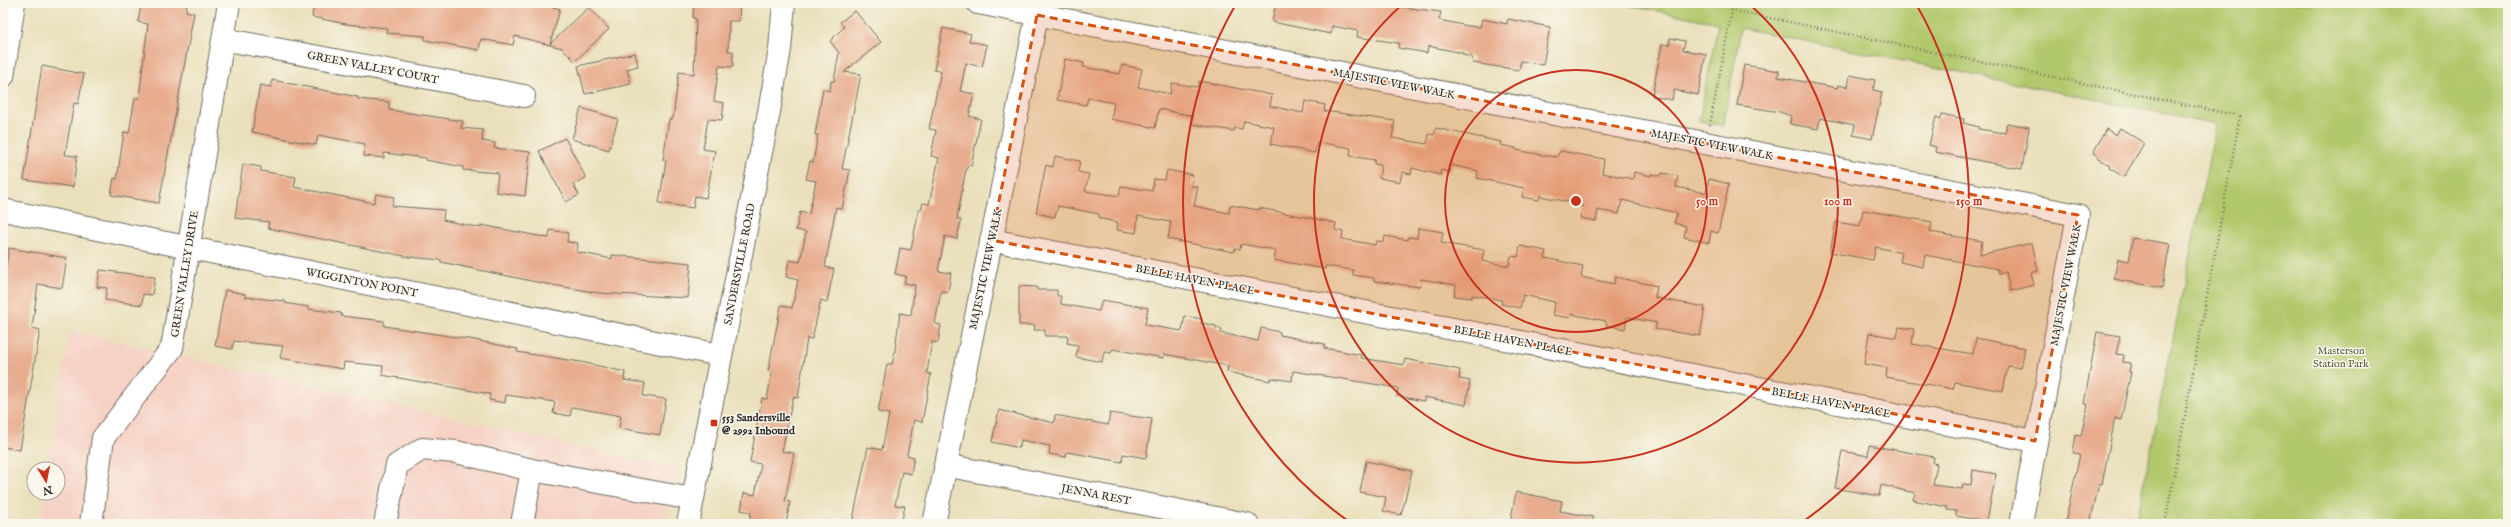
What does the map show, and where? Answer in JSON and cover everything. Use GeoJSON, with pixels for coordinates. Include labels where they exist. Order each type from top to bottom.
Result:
{"type":"FeatureCollection","features":[{"type":"Feature","properties":{"kind":"street"},"geometry":{"type":"LineString","coordinates":[[3,76],[14,3]]}},
{"type":"Feature","properties":{"kind":"street","name":"GREEN VALLEY DRIVE"},"geometry":{"type":"LineString","coordinates":[[91,524],[103,438],[172,348],[229,3]]}},
{"type":"Feature","properties":{"kind":"street","name":"SANDERSVILLE ROAD"},"geometry":{"type":"LineString","coordinates":[[688,524],[720,355],[769,112],[780,50],[784,3]]}},
{"type":"Feature","properties":{"kind":"street","name":"MAJESTIC VIEW WALK"},"geometry":{"type":"LineString","coordinates":[[978,3],[2078,215],[2035,441],[2021,524]]}},
{"type":"Feature","properties":{"kind":"street","name":"MAJESTIC VIEW WALK"},"geometry":{"type":"LineString","coordinates":[[934,524],[1037,15]]}},
{"type":"Feature","properties":{"kind":"street","name":"GREEN VALLEY COURT"},"geometry":{"type":"LineString","coordinates":[[223,39],[524,96]]}},
{"type":"Feature","properties":{"kind":"street","name":"WIGGINTON POINT"},"geometry":{"type":"LineString","coordinates":[[3,210],[720,355]]}},
{"type":"Feature","properties":{"kind":"street","name":"BELLE HAVEN PLACE"},"geometry":{"type":"LineString","coordinates":[[991,240],[2035,441]]}},
{"type":"Feature","properties":{"kind":"street"},"geometry":{"type":"LineString","coordinates":[[385,524],[397,465],[422,449],[456,452],[532,470],[692,499]]}},
{"type":"Feature","properties":{"kind":"street","name":"JENNA REST"},"geometry":{"type":"LineString","coordinates":[[945,465],[1247,524]]}},
{"type":"Feature","properties":{"kind":"street"},"geometry":{"type":"LineString","coordinates":[[522,524],[532,470]]}},
{"type":"Feature","properties":{"kind":"path"},"geometry":{"type":"LineString","coordinates":[[1706,143],[1732,10],[2240,116],[2165,524]]}},
{"type":"Feature","properties":{"kind":"highlighted area"},"geometry":{"type":"Polygon","coordinates":[[[1037,15],[2078,215],[2035,441],[991,240],[1037,15]]]}},
{"type":"Feature","properties":{"kind":"shaded area"},"geometry":{"type":"Polygon","coordinates":[[[70,331],[677,469],[666,524],[40,524],[44,501],[66,501],[66,461],[49,461],[70,331]]]}},
{"type":"Feature","properties":{"kind":"green space","name":"Masterson Station Park"},"geometry":{"type":"Polygon","coordinates":[[[1617,3],[2508,3],[2508,524],[2136,524],[2216,124],[1741,28],[1723,126],[1699,121],[1718,23],[1617,3]]]}},
{"type":"Feature","properties":{"kind":"building"},"geometry":{"type":"Polygon","coordinates":[[[149,3],[187,3],[186,11],[194,13],[159,203],[111,195],[114,178],[117,179],[124,132],[129,133],[135,98],[139,98],[148,24],[138,22],[141,5],[149,6],[149,3]]]}},
{"type":"Feature","properties":{"kind":"building"},"geometry":{"type":"Polygon","coordinates":[[[314,3],[539,3],[560,9],[550,44],[589,7],[609,29],[575,61],[562,48],[515,36],[513,45],[481,39],[479,50],[425,40],[425,36],[386,33],[387,28],[346,24],[312,17],[314,3]]]}},
{"type":"Feature","properties":{"kind":"building"},"geometry":{"type":"Polygon","coordinates":[[[694,3],[740,3],[739,21],[729,21],[728,51],[733,51],[733,67],[719,66],[714,101],[724,103],[722,120],[708,119],[703,149],[715,151],[706,198],[695,196],[693,208],[659,203],[666,161],[663,160],[669,119],[673,119],[679,72],[694,74],[696,19],[693,18],[694,3]]]}},
{"type":"Feature","properties":{"kind":"building"},"geometry":{"type":"Polygon","coordinates":[[[1276,3],[1339,3],[1362,8],[1362,3],[1370,3],[1441,12],[1439,20],[1468,26],[1480,27],[1482,19],[1507,24],[1508,19],[1550,27],[1543,65],[1521,61],[1519,70],[1473,63],[1472,57],[1463,55],[1463,53],[1428,46],[1427,53],[1398,48],[1399,43],[1357,37],[1358,31],[1332,26],[1331,34],[1272,22],[1276,3]]]}},
{"type":"Feature","properties":{"kind":"building"},"geometry":{"type":"Polygon","coordinates":[[[855,11],[881,42],[844,72],[861,74],[842,169],[850,170],[842,209],[836,207],[825,267],[834,269],[827,302],[821,300],[812,339],[807,338],[798,398],[793,397],[782,451],[794,453],[785,501],[790,502],[786,524],[749,524],[751,512],[741,510],[744,493],[755,495],[761,464],[750,462],[762,398],[767,399],[772,372],[768,371],[781,305],[792,308],[798,280],[786,277],[789,260],[800,262],[806,232],[796,230],[800,212],[809,214],[816,181],[806,179],[810,161],[813,162],[818,135],[815,135],[823,89],[830,91],[831,81],[834,81],[839,53],[830,41],[844,27],[840,22],[855,11]]]}},
{"type":"Feature","properties":{"kind":"building"},"geometry":{"type":"Polygon","coordinates":[[[943,28],[971,34],[969,41],[987,45],[982,67],[966,63],[960,91],[974,94],[969,116],[981,119],[971,166],[968,165],[965,174],[957,219],[961,220],[957,239],[945,236],[938,271],[951,273],[948,292],[941,291],[935,324],[941,325],[938,343],[932,342],[927,373],[931,374],[922,422],[914,420],[907,455],[914,457],[911,474],[902,472],[895,505],[905,506],[901,524],[852,524],[868,447],[882,450],[889,414],[878,412],[887,364],[892,364],[894,357],[900,313],[911,315],[915,285],[904,283],[906,276],[895,274],[900,248],[911,250],[919,209],[921,210],[923,203],[929,204],[939,158],[931,156],[936,130],[929,129],[941,71],[934,70],[943,28]]]}},
{"type":"Feature","properties":{"kind":"building"},"geometry":{"type":"Polygon","coordinates":[[[1670,38],[1685,41],[1683,50],[1706,54],[1698,95],[1674,90],[1672,100],[1652,96],[1662,44],[1669,45],[1670,38]]]}},
{"type":"Feature","properties":{"kind":"building"},"geometry":{"type":"Polygon","coordinates":[[[635,53],[638,66],[627,69],[631,84],[585,94],[578,66],[635,53]]]}},
{"type":"Feature","properties":{"kind":"building"},"geometry":{"type":"Polygon","coordinates":[[[1065,59],[1084,63],[1083,67],[1120,74],[1122,65],[1142,69],[1138,87],[1170,94],[1172,83],[1198,87],[1199,81],[1272,95],[1270,106],[1303,113],[1305,101],[1325,105],[1324,111],[1395,121],[1392,138],[1427,144],[1429,134],[1434,135],[1436,128],[1501,142],[1500,145],[1516,148],[1516,150],[1547,156],[1557,157],[1560,151],[1604,159],[1602,173],[1633,179],[1634,172],[1651,176],[1651,174],[1661,176],[1662,173],[1678,176],[1676,187],[1706,193],[1709,179],[1729,184],[1718,233],[1711,231],[1709,243],[1684,237],[1686,226],[1674,223],[1677,213],[1622,200],[1619,214],[1598,210],[1596,221],[1580,218],[1583,206],[1540,196],[1539,200],[1522,197],[1524,188],[1477,178],[1478,171],[1451,165],[1450,172],[1441,170],[1440,175],[1412,168],[1411,174],[1402,172],[1400,182],[1379,178],[1381,165],[1374,164],[1375,160],[1350,156],[1351,148],[1317,142],[1315,153],[1271,144],[1274,127],[1244,121],[1242,129],[1235,128],[1234,131],[1192,124],[1193,116],[1159,109],[1155,128],[1111,119],[1114,103],[1088,98],[1086,105],[1057,100],[1065,59]]]}},
{"type":"Feature","properties":{"kind":"building"},"geometry":{"type":"Polygon","coordinates":[[[1744,65],[1779,71],[1778,77],[1837,88],[1838,85],[1848,87],[1850,75],[1875,80],[1873,90],[1882,92],[1872,139],[1853,135],[1855,125],[1820,118],[1818,129],[1790,124],[1791,116],[1780,112],[1737,105],[1744,65]]]}},
{"type":"Feature","properties":{"kind":"building"},"geometry":{"type":"Polygon","coordinates":[[[42,66],[84,74],[78,104],[74,103],[65,155],[77,156],[73,187],[24,180],[42,66]]]}},
{"type":"Feature","properties":{"kind":"building"},"geometry":{"type":"Polygon","coordinates":[[[272,80],[358,97],[358,99],[389,102],[389,110],[463,121],[461,128],[483,130],[482,141],[495,143],[494,148],[530,152],[525,196],[496,192],[498,173],[463,170],[463,167],[426,160],[426,158],[384,153],[384,158],[364,156],[365,144],[318,135],[316,145],[252,132],[260,85],[271,87],[272,80]]]}},
{"type":"Feature","properties":{"kind":"building"},"geometry":{"type":"Polygon","coordinates":[[[581,108],[618,119],[609,150],[572,139],[581,108]]]}},
{"type":"Feature","properties":{"kind":"building"},"geometry":{"type":"Polygon","coordinates":[[[1942,114],[1964,119],[1963,123],[1979,127],[1978,129],[2005,133],[2007,123],[2029,127],[2022,169],[1935,152],[1936,147],[1929,145],[1936,117],[1941,119],[1942,114]]]}},
{"type":"Feature","properties":{"kind":"building"},"geometry":{"type":"Polygon","coordinates":[[[2120,128],[2144,143],[2124,177],[2109,168],[2110,165],[2097,158],[2098,156],[2093,153],[2106,129],[2116,135],[2120,128]]]}},
{"type":"Feature","properties":{"kind":"building"},"geometry":{"type":"Polygon","coordinates":[[[565,138],[586,178],[573,184],[579,195],[566,202],[539,151],[565,138]]]}},
{"type":"Feature","properties":{"kind":"building"},"geometry":{"type":"Polygon","coordinates":[[[1055,156],[1080,161],[1078,172],[1089,174],[1085,191],[1119,196],[1121,186],[1152,191],[1154,179],[1165,180],[1167,170],[1193,175],[1191,186],[1198,187],[1194,206],[1229,213],[1230,205],[1259,210],[1259,208],[1336,223],[1335,230],[1343,232],[1342,239],[1375,245],[1376,241],[1384,242],[1385,236],[1408,240],[1408,237],[1417,238],[1418,228],[1443,232],[1441,243],[1484,250],[1482,261],[1509,266],[1511,256],[1518,257],[1520,246],[1546,251],[1545,258],[1583,266],[1581,277],[1614,284],[1615,277],[1657,286],[1655,298],[1705,307],[1700,336],[1655,329],[1657,323],[1627,317],[1625,329],[1606,325],[1606,321],[1571,314],[1570,318],[1552,315],[1555,302],[1523,295],[1520,308],[1501,304],[1502,300],[1472,295],[1472,298],[1454,296],[1456,285],[1421,279],[1420,287],[1374,281],[1374,278],[1353,275],[1353,270],[1326,266],[1325,269],[1274,260],[1276,250],[1241,244],[1240,249],[1235,248],[1234,252],[1168,239],[1171,222],[1138,216],[1136,233],[1117,230],[1118,223],[1099,218],[1099,214],[1058,206],[1055,217],[1036,213],[1046,165],[1053,167],[1055,156]]]}},
{"type":"Feature","properties":{"kind":"building"},"geometry":{"type":"Polygon","coordinates":[[[243,164],[261,167],[261,171],[296,177],[294,187],[374,203],[376,194],[394,197],[392,206],[444,210],[443,220],[481,228],[481,225],[549,238],[550,230],[568,233],[567,242],[578,243],[577,252],[612,259],[612,255],[691,263],[688,298],[599,293],[541,283],[441,262],[441,260],[409,257],[268,228],[269,222],[235,218],[243,164]]]}},
{"type":"Feature","properties":{"kind":"building"},"geometry":{"type":"Polygon","coordinates":[[[1863,210],[1932,222],[1930,232],[1982,241],[1980,255],[2032,243],[2038,271],[2031,273],[2034,285],[2010,291],[2006,272],[1999,274],[1998,269],[1925,255],[1923,267],[1900,262],[1902,253],[1876,247],[1873,260],[1830,252],[1836,222],[1860,226],[1863,210]]]}},
{"type":"Feature","properties":{"kind":"building"},"geometry":{"type":"Polygon","coordinates":[[[2133,238],[2170,244],[2162,288],[2114,279],[2118,259],[2129,261],[2133,238]]]}},
{"type":"Feature","properties":{"kind":"building"},"geometry":{"type":"Polygon","coordinates":[[[9,248],[67,258],[62,288],[38,284],[32,328],[40,330],[20,450],[3,447],[3,286],[9,248]]]}},
{"type":"Feature","properties":{"kind":"building"},"geometry":{"type":"Polygon","coordinates":[[[100,270],[155,277],[152,295],[143,294],[142,305],[105,300],[107,288],[97,287],[100,270]]]}},
{"type":"Feature","properties":{"kind":"building"},"geometry":{"type":"Polygon","coordinates":[[[1019,286],[1037,287],[1037,290],[1057,290],[1057,296],[1061,296],[1061,304],[1099,311],[1102,300],[1148,308],[1145,325],[1182,331],[1185,316],[1202,319],[1201,323],[1216,326],[1216,328],[1222,329],[1221,333],[1258,341],[1261,328],[1280,332],[1280,335],[1325,344],[1324,348],[1362,355],[1361,358],[1404,365],[1405,359],[1460,370],[1459,379],[1470,381],[1466,405],[1424,397],[1424,401],[1397,396],[1398,388],[1293,371],[1292,381],[1271,378],[1270,381],[1227,372],[1228,366],[1164,354],[1164,358],[1112,349],[1111,353],[1104,351],[1102,362],[1076,357],[1078,345],[1067,343],[1068,336],[1045,336],[1045,330],[1034,330],[1035,325],[1019,325],[1019,286]]]}},
{"type":"Feature","properties":{"kind":"building"},"geometry":{"type":"Polygon","coordinates":[[[225,290],[245,294],[245,297],[285,301],[285,303],[308,307],[308,309],[341,313],[341,316],[384,321],[384,326],[475,340],[518,349],[517,352],[581,362],[625,372],[624,380],[645,383],[643,396],[666,399],[660,435],[619,428],[621,416],[572,407],[570,416],[553,413],[555,402],[506,395],[505,403],[489,400],[490,394],[382,375],[383,366],[344,362],[343,369],[280,358],[283,346],[234,341],[232,349],[215,346],[225,290]]]}},
{"type":"Feature","properties":{"kind":"building"},"geometry":{"type":"Polygon","coordinates":[[[1899,327],[1914,329],[1912,344],[1973,354],[1976,338],[2025,348],[2021,368],[2008,366],[2003,391],[1955,382],[1953,389],[1886,377],[1887,368],[1864,364],[1869,333],[1897,338],[1899,327]]]}},
{"type":"Feature","properties":{"kind":"building"},"geometry":{"type":"Polygon","coordinates":[[[2097,332],[2120,336],[2116,354],[2124,355],[2123,362],[2131,363],[2129,372],[2131,372],[2121,420],[2115,418],[2102,484],[2099,484],[2090,524],[2065,524],[2080,454],[2073,453],[2076,434],[2081,435],[2088,405],[2084,404],[2097,332]]]}},
{"type":"Feature","properties":{"kind":"building"},"geometry":{"type":"Polygon","coordinates":[[[999,410],[1054,423],[1055,415],[1108,425],[1110,413],[1152,419],[1146,458],[1123,454],[1122,462],[1067,452],[1066,457],[1049,454],[1050,446],[1021,440],[1019,448],[992,442],[999,410]]]}},
{"type":"Feature","properties":{"kind":"building"},"geometry":{"type":"Polygon","coordinates":[[[1869,445],[1934,457],[1933,463],[1937,464],[1933,485],[1962,489],[1963,484],[1971,485],[1973,470],[1996,474],[1987,521],[1956,516],[1956,511],[1947,510],[1947,507],[1913,500],[1915,493],[1881,485],[1879,496],[1835,488],[1842,451],[1868,456],[1869,445]]]}},
{"type":"Feature","properties":{"kind":"building"},"geometry":{"type":"Polygon","coordinates":[[[1366,461],[1412,471],[1401,515],[1383,511],[1386,497],[1360,492],[1366,461]]]}},
{"type":"Feature","properties":{"kind":"building"},"geometry":{"type":"Polygon","coordinates":[[[1516,492],[1562,501],[1560,511],[1593,517],[1593,524],[1510,524],[1516,492]]]}},
{"type":"Feature","properties":{"kind":"place","name":"553 Sandersville @ 2992 Inbound"},"geometry":{"type":"Point","coordinates":[714,423]}}]}
